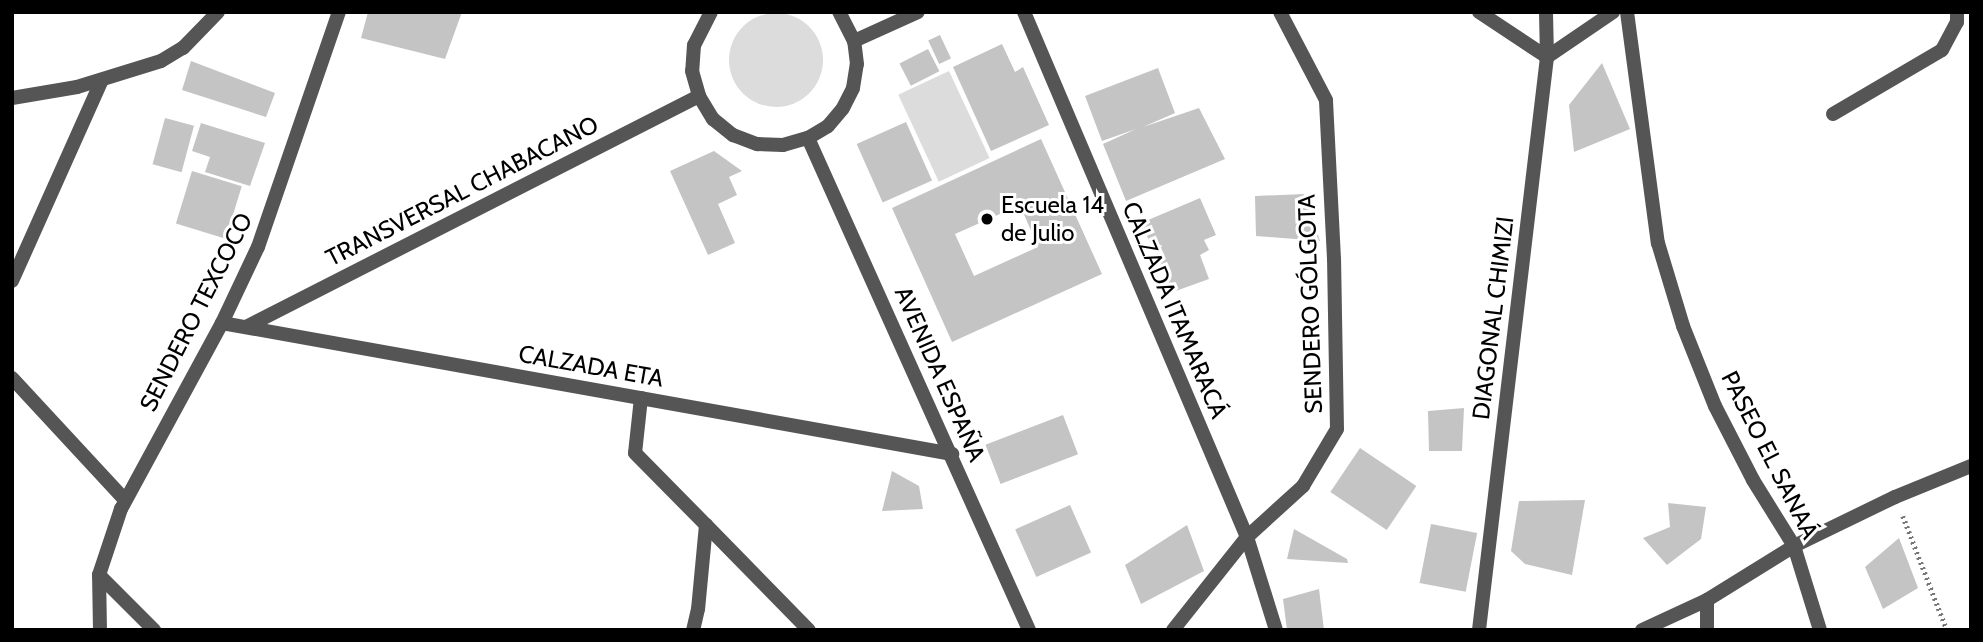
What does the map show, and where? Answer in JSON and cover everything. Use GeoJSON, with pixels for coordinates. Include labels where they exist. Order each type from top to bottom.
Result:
{"type":"FeatureCollection","features":[{"type":"Feature","properties":{"kind":"street"},"geometry":{"type":"LineString","coordinates":[[12,98],[102,80],[161,61],[183,48],[218,12]]}},
{"type":"Feature","properties":{"kind":"street","name":"SENDERO TEXCOCO"},"geometry":{"type":"LineString","coordinates":[[100,630],[99,575],[125,500],[222,323],[269,218],[339,12]]}},
{"type":"Feature","properties":{"kind":"street"},"geometry":{"type":"LineString","coordinates":[[711,12],[694,45],[692,71],[699,96],[713,119],[733,135],[757,144],[783,145],[808,138],[828,126],[843,108],[853,88],[857,64],[855,41],[839,12]]}},
{"type":"Feature","properties":{"kind":"street"},"geometry":{"type":"LineString","coordinates":[[855,41],[918,12]]}},
{"type":"Feature","properties":{"kind":"street","name":"CALZADA ITAMARACÁ"},"geometry":{"type":"LineString","coordinates":[[1024,12],[1248,537],[1276,630]]}},
{"type":"Feature","properties":{"kind":"street","name":"SENDERO GÓLGOTA"},"geometry":{"type":"LineString","coordinates":[[1173,630],[1248,537],[1303,486],[1337,429],[1334,259],[1326,100],[1280,12]]}},
{"type":"Feature","properties":{"kind":"street"},"geometry":{"type":"LineString","coordinates":[[1479,12],[1547,57],[1614,12]]}},
{"type":"Feature","properties":{"kind":"street","name":"DIAGONAL CHIMIZI"},"geometry":{"type":"LineString","coordinates":[[1479,630],[1547,57],[1546,12]]}},
{"type":"Feature","properties":{"kind":"street","name":"PASEO EL SANAÁ"},"geometry":{"type":"LineString","coordinates":[[1627,12],[1658,243],[1683,326],[1715,406],[1753,480],[1794,546],[1820,630]]}},
{"type":"Feature","properties":{"kind":"street"},"geometry":{"type":"LineString","coordinates":[[1833,114],[1942,50],[1957,22],[1957,12]]}},
{"type":"Feature","properties":{"kind":"street"},"geometry":{"type":"LineString","coordinates":[[12,281],[102,80]]}},
{"type":"Feature","properties":{"kind":"street","name":"TRANSVERSAL CHABACANO"},"geometry":{"type":"LineString","coordinates":[[246,327],[699,96]]}},
{"type":"Feature","properties":{"kind":"street","name":"AVENIDA ESPAÑA"},"geometry":{"type":"LineString","coordinates":[[808,138],[1029,630]]}},
{"type":"Feature","properties":{"kind":"street","name":"CALZADA ETA"},"geometry":{"type":"LineString","coordinates":[[222,323],[952,454]]}},
{"type":"Feature","properties":{"kind":"street"},"geometry":{"type":"LineString","coordinates":[[12,378],[125,500]]}},
{"type":"Feature","properties":{"kind":"street"},"geometry":{"type":"LineString","coordinates":[[641,398],[635,453],[809,630]]}},
{"type":"Feature","properties":{"kind":"street"},"geometry":{"type":"LineString","coordinates":[[1642,630],[1707,600],[1794,546],[1895,497],[1971,466]]}},
{"type":"Feature","properties":{"kind":"street"},"geometry":{"type":"LineString","coordinates":[[693,630],[698,609],[706,525]]}},
{"type":"Feature","properties":{"kind":"street"},"geometry":{"type":"LineString","coordinates":[[99,575],[154,630]]}},
{"type":"Feature","properties":{"kind":"street"},"geometry":{"type":"LineString","coordinates":[[1707,600],[1707,630]]}},
{"type":"Feature","properties":{"kind":"path"},"geometry":{"type":"LineString","coordinates":[[1895,497],[1947,630]]}},
{"type":"Feature","properties":{"kind":"shaded area"},"geometry":{"type":"Polygon","coordinates":[[[776,13],[794,16],[810,26],[820,42],[823,60],[820,78],[810,94],[794,104],[776,107],[758,104],[742,94],[732,78],[729,60],[732,42],[742,26],[758,16],[776,13]]]}},
{"type":"Feature","properties":{"kind":"shaded area"},"geometry":{"type":"Polygon","coordinates":[[[949,71],[990,158],[939,182],[898,95],[949,71]]]}},
{"type":"Feature","properties":{"kind":"building"},"geometry":{"type":"Polygon","coordinates":[[[368,12],[462,12],[445,59],[361,38],[368,12]]]}},
{"type":"Feature","properties":{"kind":"building"},"geometry":{"type":"Polygon","coordinates":[[[940,35],[951,59],[939,64],[928,40],[940,35]]]}},
{"type":"Feature","properties":{"kind":"building"},"geometry":{"type":"Polygon","coordinates":[[[1002,44],[1015,72],[1023,67],[1049,125],[991,151],[953,67],[1002,44]]]}},
{"type":"Feature","properties":{"kind":"building"},"geometry":{"type":"Polygon","coordinates":[[[928,49],[939,71],[911,86],[899,64],[928,49]]]}},
{"type":"Feature","properties":{"kind":"building"},"geometry":{"type":"Polygon","coordinates":[[[191,61],[275,93],[266,117],[182,90],[191,61]]]}},
{"type":"Feature","properties":{"kind":"building"},"geometry":{"type":"Polygon","coordinates":[[[1602,63],[1630,129],[1574,152],[1569,105],[1602,63]]]}},
{"type":"Feature","properties":{"kind":"building"},"geometry":{"type":"Polygon","coordinates":[[[1158,68],[1175,113],[1143,127],[1199,108],[1225,159],[1126,201],[1103,144],[1136,129],[1102,141],[1085,96],[1158,68]]]}},
{"type":"Feature","properties":{"kind":"building"},"geometry":{"type":"Polygon","coordinates":[[[165,118],[194,126],[182,172],[153,164],[165,118]]]}},
{"type":"Feature","properties":{"kind":"building"},"geometry":{"type":"Polygon","coordinates":[[[906,122],[932,180],[883,202],[857,144],[906,122]]]}},
{"type":"Feature","properties":{"kind":"building"},"geometry":{"type":"Polygon","coordinates":[[[201,123],[265,143],[250,186],[205,172],[210,157],[192,151],[201,123]]]}},
{"type":"Feature","properties":{"kind":"building"},"geometry":{"type":"Polygon","coordinates":[[[1041,139],[1102,274],[952,342],[892,208],[1041,139]],[[1020,205],[955,234],[974,276],[1038,247],[1020,205]]]}},
{"type":"Feature","properties":{"kind":"building"},"geometry":{"type":"Polygon","coordinates":[[[714,151],[742,171],[729,177],[737,195],[718,204],[735,243],[708,255],[670,171],[714,151]]]}},
{"type":"Feature","properties":{"kind":"building"},"geometry":{"type":"Polygon","coordinates":[[[192,171],[242,186],[226,239],[176,224],[192,171]]]}},
{"type":"Feature","properties":{"kind":"building"},"geometry":{"type":"Polygon","coordinates":[[[1304,194],[1320,241],[1256,236],[1255,196],[1304,194]]]}},
{"type":"Feature","properties":{"kind":"building"},"geometry":{"type":"Polygon","coordinates":[[[1200,198],[1216,235],[1204,240],[1209,250],[1200,255],[1209,279],[1173,292],[1141,223],[1200,198]]]}},
{"type":"Feature","properties":{"kind":"building"},"geometry":{"type":"Polygon","coordinates":[[[1464,408],[1462,451],[1429,451],[1428,411],[1464,408]]]}},
{"type":"Feature","properties":{"kind":"building"},"geometry":{"type":"Polygon","coordinates":[[[1063,415],[1078,454],[1001,484],[986,445],[1063,415]]]}},
{"type":"Feature","properties":{"kind":"building"},"geometry":{"type":"Polygon","coordinates":[[[1360,448],[1416,486],[1387,530],[1330,492],[1360,448]]]}},
{"type":"Feature","properties":{"kind":"building"},"geometry":{"type":"Polygon","coordinates":[[[892,471],[919,486],[923,509],[882,511],[892,471]]]}},
{"type":"Feature","properties":{"kind":"building"},"geometry":{"type":"Polygon","coordinates":[[[1585,500],[1572,575],[1525,564],[1511,551],[1519,501],[1585,500]]]}},
{"type":"Feature","properties":{"kind":"building"},"geometry":{"type":"Polygon","coordinates":[[[1668,503],[1706,507],[1701,539],[1667,565],[1643,538],[1670,527],[1668,503]]]}},
{"type":"Feature","properties":{"kind":"building"},"geometry":{"type":"Polygon","coordinates":[[[1070,505],[1091,553],[1036,577],[1015,529],[1070,505]]]}},
{"type":"Feature","properties":{"kind":"building"},"geometry":{"type":"Polygon","coordinates":[[[1431,524],[1477,533],[1466,592],[1420,583],[1431,524]]]}},
{"type":"Feature","properties":{"kind":"building"},"geometry":{"type":"Polygon","coordinates":[[[1187,525],[1204,571],[1141,604],[1125,565],[1187,525]]]}},
{"type":"Feature","properties":{"kind":"building"},"geometry":{"type":"Polygon","coordinates":[[[1294,529],[1347,559],[1348,563],[1287,559],[1294,529]]]}},
{"type":"Feature","properties":{"kind":"building"},"geometry":{"type":"Polygon","coordinates":[[[1899,538],[1918,588],[1883,609],[1865,567],[1899,538]]]}},
{"type":"Feature","properties":{"kind":"building"},"geometry":{"type":"Polygon","coordinates":[[[1319,589],[1324,630],[1287,630],[1283,599],[1319,589]]]}},
{"type":"Feature","properties":{"kind":"place","name":"Escuela 14 de Julio"},"geometry":{"type":"Point","coordinates":[987,219]}}]}
